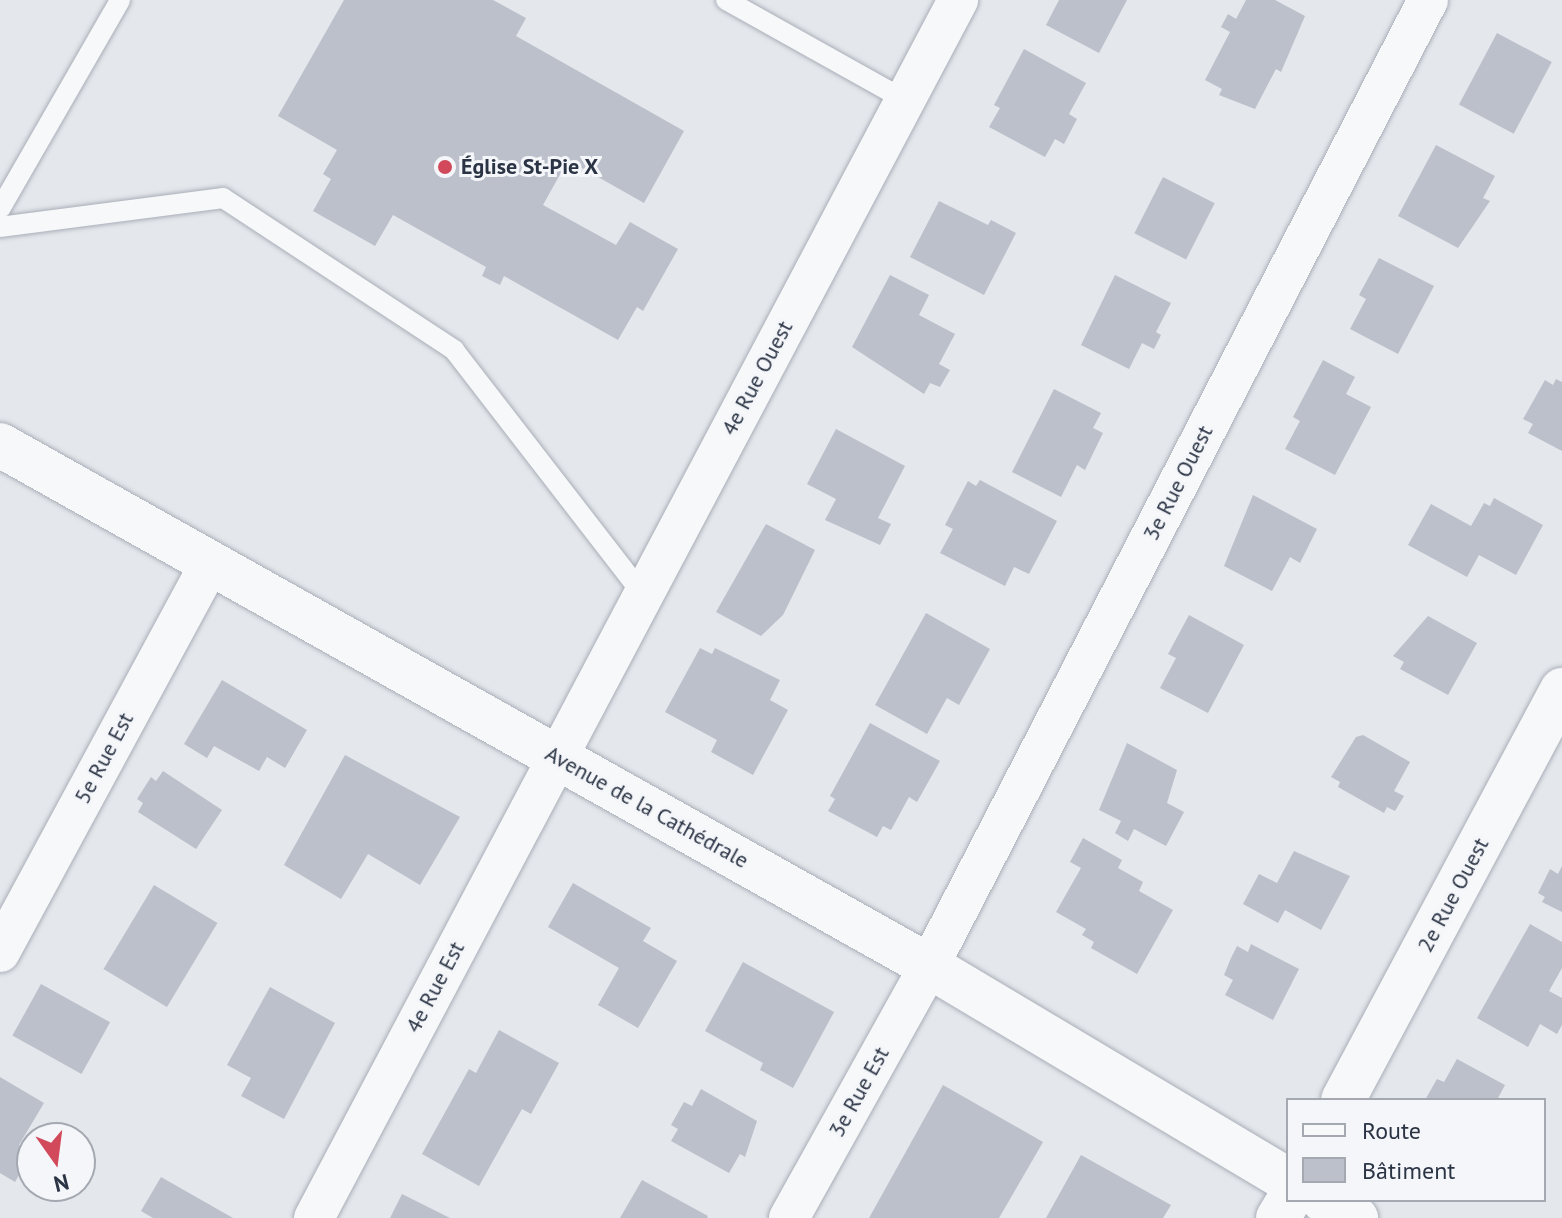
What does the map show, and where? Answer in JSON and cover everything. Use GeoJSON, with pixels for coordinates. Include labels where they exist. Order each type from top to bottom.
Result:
{"type":"FeatureCollection","features":[{"type":"Feature","properties":{"kind":"street","name":"4e Rue Ouest"},"geometry":{"type":"LineString","coordinates":[[556,755],[958,0]]}},
{"type":"Feature","properties":{"kind":"street","name":"3e Rue Ouest"},"geometry":{"type":"LineString","coordinates":[[929,966],[1428,0]]}},
{"type":"Feature","properties":{"kind":"street","name":"Avenue de la Cathédrale"},"geometry":{"type":"LineString","coordinates":[[0,445],[209,565],[556,755],[929,966],[1286,1179]]}},
{"type":"Feature","properties":{"kind":"street","name":"5e Rue Est"},"geometry":{"type":"LineString","coordinates":[[0,952],[209,565]]}},
{"type":"Feature","properties":{"kind":"street","name":"2e Rue Ouest"},"geometry":{"type":"LineString","coordinates":[[1344,1098],[1562,690]]}},
{"type":"Feature","properties":{"kind":"street","name":"4e Rue Est"},"geometry":{"type":"LineString","coordinates":[[314,1218],[556,755]]}},
{"type":"Feature","properties":{"kind":"street","name":"3e Rue Est"},"geometry":{"type":"LineString","coordinates":[[789,1218],[929,966]]}},
{"type":"Feature","properties":{"kind":"street"},"geometry":{"type":"LineString","coordinates":[[1327,1202],[1356,1218]]}},
{"type":"Feature","properties":{"kind":"lane"},"geometry":{"type":"LineString","coordinates":[[0,209],[120,0]]}},
{"type":"Feature","properties":{"kind":"lane"},"geometry":{"type":"LineString","coordinates":[[726,0],[905,100]]}},
{"type":"Feature","properties":{"kind":"lane"},"geometry":{"type":"LineString","coordinates":[[0,227],[223,198],[454,350],[642,593]]}},
{"type":"Feature","properties":{"kind":"building","name":"Église St-Pie X"},"geometry":{"type":"Polygon","coordinates":[[[344,0],[493,0],[526,18],[516,36],[684,131],[644,203],[568,160],[543,205],[616,245],[630,222],[678,249],[643,311],[637,307],[618,340],[504,276],[500,285],[482,276],[486,267],[393,215],[375,246],[313,211],[331,179],[323,174],[337,150],[278,116],[344,0]]]}},
{"type":"Feature","properties":{"kind":"building"},"geometry":{"type":"Polygon","coordinates":[[[1059,0],[1127,0],[1099,53],[1046,25],[1059,0]]]}},
{"type":"Feature","properties":{"kind":"building"},"geometry":{"type":"Polygon","coordinates":[[[1246,0],[1275,0],[1305,16],[1281,72],[1276,69],[1255,109],[1219,95],[1222,89],[1205,80],[1230,32],[1221,27],[1228,14],[1236,19],[1246,0]]]}},
{"type":"Feature","properties":{"kind":"building"},"geometry":{"type":"Polygon","coordinates":[[[1497,33],[1552,62],[1514,134],[1459,105],[1497,33]]]}},
{"type":"Feature","properties":{"kind":"building"},"geometry":{"type":"Polygon","coordinates":[[[1024,49],[1086,83],[1069,114],[1077,119],[1064,144],[1055,139],[1045,157],[989,127],[1000,108],[994,105],[1024,49]]]}},
{"type":"Feature","properties":{"kind":"building"},"geometry":{"type":"Polygon","coordinates":[[[1436,145],[1495,176],[1483,198],[1490,201],[1458,248],[1398,216],[1436,145]]]}},
{"type":"Feature","properties":{"kind":"building"},"geometry":{"type":"Polygon","coordinates":[[[1163,177],[1215,203],[1186,259],[1134,233],[1163,177]]]}},
{"type":"Feature","properties":{"kind":"building"},"geometry":{"type":"Polygon","coordinates":[[[939,201],[988,225],[991,220],[1016,233],[984,295],[910,257],[939,201]]]}},
{"type":"Feature","properties":{"kind":"building"},"geometry":{"type":"Polygon","coordinates":[[[1379,258],[1434,286],[1398,354],[1350,329],[1366,299],[1359,295],[1379,258]]]}},
{"type":"Feature","properties":{"kind":"building"},"geometry":{"type":"Polygon","coordinates":[[[890,275],[929,295],[919,315],[955,334],[939,364],[950,370],[940,387],[930,383],[924,394],[852,347],[890,275]]]}},
{"type":"Feature","properties":{"kind":"building"},"geometry":{"type":"Polygon","coordinates":[[[1115,275],[1171,303],[1156,332],[1161,335],[1154,349],[1142,343],[1129,369],[1081,345],[1115,275]]]}},
{"type":"Feature","properties":{"kind":"building"},"geometry":{"type":"Polygon","coordinates":[[[1323,360],[1355,377],[1346,394],[1371,407],[1335,475],[1285,449],[1300,421],[1293,417],[1323,360]]]}},
{"type":"Feature","properties":{"kind":"building"},"geometry":{"type":"Polygon","coordinates":[[[1556,379],[1562,382],[1562,451],[1528,433],[1533,424],[1523,419],[1545,380],[1553,385],[1556,379]]]}},
{"type":"Feature","properties":{"kind":"building"},"geometry":{"type":"Polygon","coordinates":[[[1054,389],[1101,413],[1093,428],[1103,433],[1085,470],[1077,465],[1061,497],[1012,472],[1054,389]]]}},
{"type":"Feature","properties":{"kind":"building"},"geometry":{"type":"Polygon","coordinates":[[[836,429],[905,466],[878,518],[891,524],[880,545],[825,520],[836,499],[807,484],[836,429]]]}},
{"type":"Feature","properties":{"kind":"building"},"geometry":{"type":"Polygon","coordinates":[[[980,480],[1057,521],[1029,574],[1014,567],[1005,586],[940,553],[953,529],[945,525],[968,481],[976,486],[980,480]]]}},
{"type":"Feature","properties":{"kind":"building"},"geometry":{"type":"Polygon","coordinates":[[[1253,495],[1317,529],[1300,563],[1290,557],[1272,591],[1224,566],[1253,495]]]}},
{"type":"Feature","properties":{"kind":"building"},"geometry":{"type":"Polygon","coordinates":[[[1494,498],[1543,525],[1516,575],[1479,555],[1467,577],[1408,545],[1431,504],[1471,526],[1484,503],[1490,506],[1494,498]]]}},
{"type":"Feature","properties":{"kind":"building"},"geometry":{"type":"Polygon","coordinates":[[[766,524],[815,550],[783,615],[761,636],[716,612],[766,524]]]}},
{"type":"Feature","properties":{"kind":"building"},"geometry":{"type":"Polygon","coordinates":[[[926,613],[990,649],[959,705],[947,698],[927,734],[875,705],[926,613]]]}},
{"type":"Feature","properties":{"kind":"building"},"geometry":{"type":"Polygon","coordinates":[[[1189,615],[1244,645],[1208,713],[1160,688],[1176,658],[1168,654],[1189,615]]]}},
{"type":"Feature","properties":{"kind":"building"},"geometry":{"type":"Polygon","coordinates":[[[1428,616],[1477,643],[1448,695],[1400,669],[1404,662],[1393,656],[1428,616]]]}},
{"type":"Feature","properties":{"kind":"building"},"geometry":{"type":"Polygon","coordinates":[[[700,648],[712,654],[715,648],[780,680],[770,700],[788,710],[753,775],[711,752],[717,740],[665,712],[700,648]]]}},
{"type":"Feature","properties":{"kind":"building"},"geometry":{"type":"Polygon","coordinates":[[[222,680],[307,730],[285,768],[267,757],[259,771],[214,746],[207,758],[184,744],[222,680]]]}},
{"type":"Feature","properties":{"kind":"building"},"geometry":{"type":"Polygon","coordinates":[[[870,723],[940,761],[917,802],[909,797],[891,830],[883,826],[877,837],[828,811],[835,799],[830,796],[870,723]]]}},
{"type":"Feature","properties":{"kind":"building"},"geometry":{"type":"Polygon","coordinates":[[[1363,735],[1410,762],[1394,791],[1404,796],[1395,811],[1387,807],[1384,813],[1338,787],[1340,782],[1331,777],[1356,737],[1363,735]]]}},
{"type":"Feature","properties":{"kind":"building"},"geometry":{"type":"Polygon","coordinates":[[[1127,743],[1177,770],[1167,803],[1184,812],[1166,846],[1134,829],[1128,841],[1115,833],[1121,821],[1099,810],[1127,743]]]}},
{"type":"Feature","properties":{"kind":"building"},"geometry":{"type":"Polygon","coordinates":[[[345,755],[460,817],[420,885],[368,854],[341,899],[284,865],[345,755]]]}},
{"type":"Feature","properties":{"kind":"building"},"geometry":{"type":"Polygon","coordinates":[[[163,771],[222,810],[196,849],[138,812],[143,803],[137,799],[151,777],[156,781],[163,771]]]}},
{"type":"Feature","properties":{"kind":"building"},"geometry":{"type":"Polygon","coordinates":[[[1083,838],[1122,860],[1118,868],[1143,882],[1139,891],[1173,910],[1137,974],[1091,948],[1094,942],[1082,935],[1086,929],[1056,912],[1081,868],[1070,862],[1083,838]]]}},
{"type":"Feature","properties":{"kind":"building"},"geometry":{"type":"Polygon","coordinates":[[[1294,851],[1350,876],[1321,930],[1285,910],[1278,923],[1243,904],[1259,874],[1277,883],[1294,851]]]}},
{"type":"Feature","properties":{"kind":"building"},"geometry":{"type":"Polygon","coordinates":[[[1562,866],[1562,912],[1542,902],[1545,897],[1538,893],[1550,869],[1558,874],[1562,866]]]}},
{"type":"Feature","properties":{"kind":"building"},"geometry":{"type":"Polygon","coordinates":[[[573,883],[651,928],[643,941],[677,961],[638,1028],[598,1005],[619,968],[548,927],[573,883]]]}},
{"type":"Feature","properties":{"kind":"building"},"geometry":{"type":"Polygon","coordinates":[[[154,885],[217,923],[167,1007],[104,969],[154,885]]]}},
{"type":"Feature","properties":{"kind":"building"},"geometry":{"type":"Polygon","coordinates":[[[1530,924],[1562,942],[1562,968],[1549,991],[1562,998],[1562,1025],[1557,1034],[1540,1024],[1528,1047],[1477,1018],[1530,924]]]}},
{"type":"Feature","properties":{"kind":"building"},"geometry":{"type":"Polygon","coordinates":[[[1251,944],[1299,969],[1273,1020],[1225,995],[1233,980],[1224,975],[1237,946],[1248,952],[1251,944]]]}},
{"type":"Feature","properties":{"kind":"building"},"geometry":{"type":"Polygon","coordinates":[[[743,962],[834,1012],[793,1088],[760,1070],[763,1063],[705,1031],[743,962]]]}},
{"type":"Feature","properties":{"kind":"building"},"geometry":{"type":"Polygon","coordinates":[[[41,984],[110,1022],[81,1074],[12,1036],[41,984]]]}},
{"type":"Feature","properties":{"kind":"building"},"geometry":{"type":"Polygon","coordinates":[[[270,987],[335,1023],[284,1119],[241,1096],[251,1078],[227,1065],[270,987]]]}},
{"type":"Feature","properties":{"kind":"building"},"geometry":{"type":"Polygon","coordinates":[[[499,1030],[559,1063],[531,1114],[522,1109],[479,1186],[422,1154],[469,1069],[476,1073],[499,1030]]]}},
{"type":"Feature","properties":{"kind":"building"},"geometry":{"type":"Polygon","coordinates":[[[1457,1059],[1505,1085],[1498,1098],[1426,1098],[1437,1079],[1444,1082],[1457,1059]]]}},
{"type":"Feature","properties":{"kind":"building"},"geometry":{"type":"Polygon","coordinates":[[[0,1077],[44,1103],[33,1122],[16,1122],[15,1182],[0,1173],[0,1077]]]}},
{"type":"Feature","properties":{"kind":"building"},"geometry":{"type":"Polygon","coordinates":[[[943,1085],[1043,1142],[999,1218],[869,1218],[943,1085]]]}},
{"type":"Feature","properties":{"kind":"building"},"geometry":{"type":"Polygon","coordinates":[[[701,1089],[757,1121],[745,1157],[740,1154],[729,1173],[671,1141],[678,1129],[671,1125],[684,1102],[692,1106],[701,1089]]]}},
{"type":"Feature","properties":{"kind":"building"},"geometry":{"type":"Polygon","coordinates":[[[1081,1155],[1171,1205],[1163,1218],[1046,1218],[1081,1155]]]}},
{"type":"Feature","properties":{"kind":"building"},"geometry":{"type":"Polygon","coordinates":[[[161,1177],[233,1218],[153,1218],[141,1211],[161,1177]]]}},
{"type":"Feature","properties":{"kind":"building"},"geometry":{"type":"Polygon","coordinates":[[[642,1180],[708,1216],[707,1218],[620,1218],[642,1180]]]}},
{"type":"Feature","properties":{"kind":"building"},"geometry":{"type":"Polygon","coordinates":[[[402,1194],[450,1218],[390,1218],[402,1194]]]}},
{"type":"Feature","properties":{"kind":"place","name":"Église St-Pie X"},"geometry":{"type":"Point","coordinates":[445,167]}}]}
